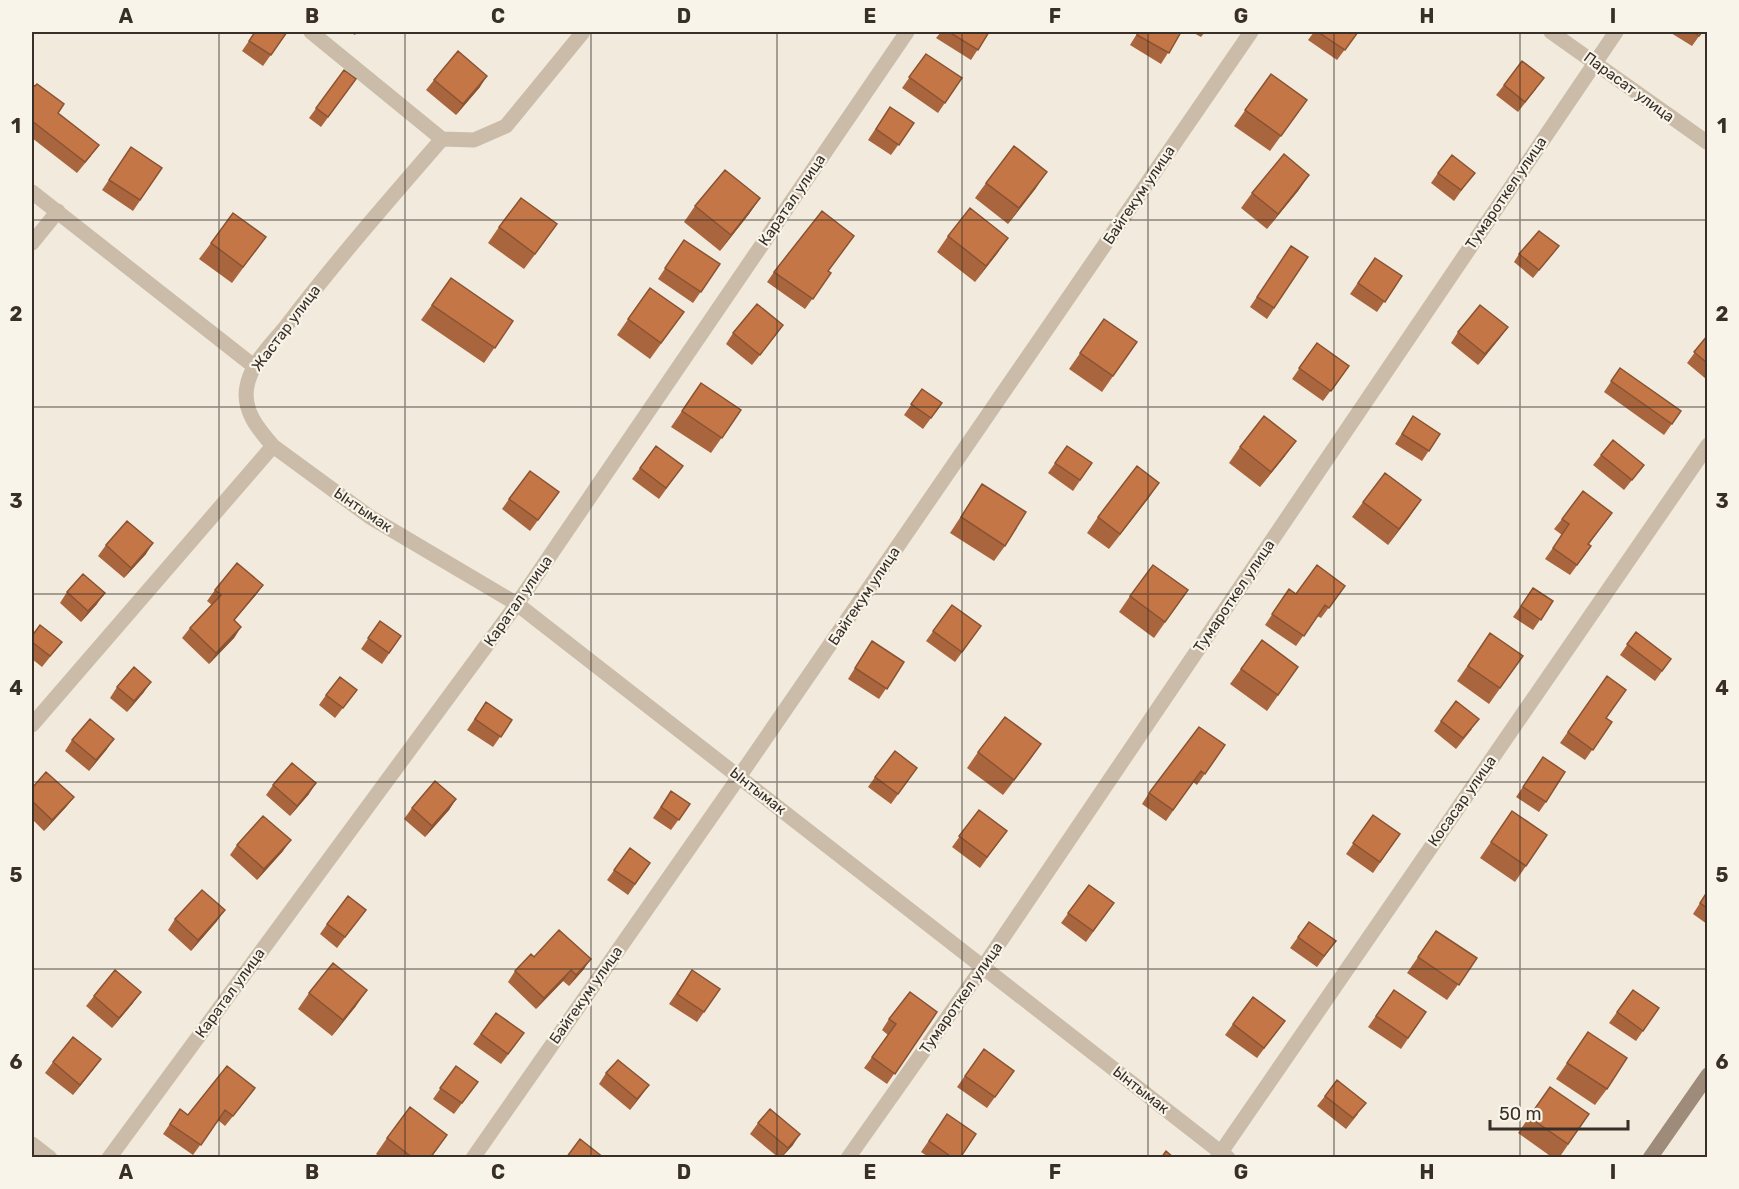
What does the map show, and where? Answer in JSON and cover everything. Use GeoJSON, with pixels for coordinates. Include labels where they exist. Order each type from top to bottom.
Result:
{"type":"FeatureCollection","features":[{"type":"Feature","properties":{"kind":"main road"},"geometry":{"type":"LineString","coordinates":[[1650,1158],[1707,1075]]}},
{"type":"Feature","properties":{"kind":"street"},"geometry":{"type":"LineString","coordinates":[[311,32],[442,139],[474,140],[506,126],[583,32]]}},
{"type":"Feature","properties":{"kind":"street","name":"Каратал улица"},"geometry":{"type":"LineString","coordinates":[[109,1158],[517,604],[907,32]]}},
{"type":"Feature","properties":{"kind":"street","name":"Байгекум улица"},"geometry":{"type":"LineString","coordinates":[[473,1158],[739,777],[1251,32]]}},
{"type":"Feature","properties":{"kind":"street","name":"Парасат улица"},"geometry":{"type":"LineString","coordinates":[[1551,32],[1707,143]]}},
{"type":"Feature","properties":{"kind":"street","name":"Тумароткел улица"},"geometry":{"type":"LineString","coordinates":[[848,1158],[983,967],[1616,32]]}},
{"type":"Feature","properties":{"kind":"street","name":"Жастар улица"},"geometry":{"type":"LineString","coordinates":[[273,446],[255,425],[247,407],[246,386],[255,367],[311,293],[442,139]]}},
{"type":"Feature","properties":{"kind":"street"},"geometry":{"type":"LineString","coordinates":[[32,192],[255,367]]}},
{"type":"Feature","properties":{"kind":"street"},"geometry":{"type":"LineString","coordinates":[[32,243],[58,212]]}},
{"type":"Feature","properties":{"kind":"street","name":"Косасар улица"},"geometry":{"type":"LineString","coordinates":[[1222,1156],[1707,445]]}},
{"type":"Feature","properties":{"kind":"street"},"geometry":{"type":"LineString","coordinates":[[32,725],[273,446]]}},
{"type":"Feature","properties":{"kind":"street","name":"Ынтымак"},"geometry":{"type":"LineString","coordinates":[[273,446],[370,517],[517,604],[1222,1156]]}},
{"type":"Feature","properties":{"kind":"street"},"geometry":{"type":"LineString","coordinates":[[32,1144],[50,1158]]}},
{"type":"Feature","properties":{"kind":"building"},"geometry":{"type":"Polygon","coordinates":[[[255,32],[287,32],[271,55],[249,41],[255,32]]]}},
{"type":"Feature","properties":{"kind":"building"},"geometry":{"type":"Polygon","coordinates":[[[949,32],[989,32],[978,50],[949,32]]]}},
{"type":"Feature","properties":{"kind":"building"},"geometry":{"type":"Polygon","coordinates":[[[1139,32],[1181,32],[1169,53],[1137,35],[1139,32]]]}},
{"type":"Feature","properties":{"kind":"building"},"geometry":{"type":"Polygon","coordinates":[[[1318,32],[1358,32],[1345,50],[1318,32]]]}},
{"type":"Feature","properties":{"kind":"building"},"geometry":{"type":"Polygon","coordinates":[[[458,51],[487,76],[463,104],[434,80],[458,51]]]}},
{"type":"Feature","properties":{"kind":"building"},"geometry":{"type":"Polygon","coordinates":[[[926,54],[962,78],[945,103],[909,77],[926,54]]]}},
{"type":"Feature","properties":{"kind":"building"},"geometry":{"type":"Polygon","coordinates":[[[1522,61],[1544,78],[1525,102],[1504,85],[1522,61]]]}},
{"type":"Feature","properties":{"kind":"building"},"geometry":{"type":"Polygon","coordinates":[[[344,70],[356,79],[328,117],[316,108],[344,70]]]}},
{"type":"Feature","properties":{"kind":"building"},"geometry":{"type":"Polygon","coordinates":[[[1271,74],[1307,100],[1281,136],[1245,110],[1271,74]]]}},
{"type":"Feature","properties":{"kind":"building"},"geometry":{"type":"Polygon","coordinates":[[[32,84],[35,86],[37,84],[64,104],[58,113],[99,145],[85,162],[32,121],[32,84]]]}},
{"type":"Feature","properties":{"kind":"building"},"geometry":{"type":"Polygon","coordinates":[[[890,107],[914,123],[899,145],[876,129],[890,107]]]}},
{"type":"Feature","properties":{"kind":"building"},"geometry":{"type":"Polygon","coordinates":[[[1014,146],[1047,172],[1019,208],[986,183],[1014,146]]]}},
{"type":"Feature","properties":{"kind":"building"},"geometry":{"type":"Polygon","coordinates":[[[131,147],[162,168],[140,200],[109,180],[131,147]]]}},
{"type":"Feature","properties":{"kind":"building"},"geometry":{"type":"Polygon","coordinates":[[[1284,154],[1309,175],[1278,214],[1252,193],[1284,154]]]}},
{"type":"Feature","properties":{"kind":"building"},"geometry":{"type":"Polygon","coordinates":[[[1452,155],[1475,173],[1461,190],[1438,173],[1452,155]]]}},
{"type":"Feature","properties":{"kind":"building"},"geometry":{"type":"Polygon","coordinates":[[[725,170],[760,198],[731,235],[695,206],[725,170]]]}},
{"type":"Feature","properties":{"kind":"building"},"geometry":{"type":"Polygon","coordinates":[[[521,198],[557,224],[535,254],[499,227],[521,198]]]}},
{"type":"Feature","properties":{"kind":"building"},"geometry":{"type":"Polygon","coordinates":[[[970,208],[1008,238],[986,266],[948,236],[970,208]]]}},
{"type":"Feature","properties":{"kind":"building"},"geometry":{"type":"Polygon","coordinates":[[[822,211],[854,236],[828,271],[831,273],[813,299],[774,272],[822,211]]]}},
{"type":"Feature","properties":{"kind":"building"},"geometry":{"type":"Polygon","coordinates":[[[233,213],[266,237],[243,267],[211,243],[233,213]]]}},
{"type":"Feature","properties":{"kind":"building"},"geometry":{"type":"Polygon","coordinates":[[[1539,231],[1559,246],[1539,270],[1519,254],[1539,231]]]}},
{"type":"Feature","properties":{"kind":"building"},"geometry":{"type":"Polygon","coordinates":[[[684,240],[720,264],[701,292],[665,268],[684,240]]]}},
{"type":"Feature","properties":{"kind":"building"},"geometry":{"type":"Polygon","coordinates":[[[1291,246],[1308,257],[1274,308],[1257,297],[1291,246]]]}},
{"type":"Feature","properties":{"kind":"building"},"geometry":{"type":"Polygon","coordinates":[[[1375,258],[1402,276],[1385,302],[1358,283],[1375,258]]]}},
{"type":"Feature","properties":{"kind":"building"},"geometry":{"type":"Polygon","coordinates":[[[451,278],[513,321],[495,348],[432,305],[451,278]]]}},
{"type":"Feature","properties":{"kind":"building"},"geometry":{"type":"Polygon","coordinates":[[[650,288],[684,312],[661,343],[628,319],[650,288]]]}},
{"type":"Feature","properties":{"kind":"building"},"geometry":{"type":"Polygon","coordinates":[[[757,304],[783,325],[760,355],[733,333],[757,304]]]}},
{"type":"Feature","properties":{"kind":"building"},"geometry":{"type":"Polygon","coordinates":[[[1480,305],[1508,327],[1485,354],[1458,332],[1480,305]]]}},
{"type":"Feature","properties":{"kind":"building"},"geometry":{"type":"Polygon","coordinates":[[[1104,319],[1137,342],[1113,376],[1080,353],[1104,319]]]}},
{"type":"Feature","properties":{"kind":"building"},"geometry":{"type":"Polygon","coordinates":[[[1707,336],[1707,363],[1694,352],[1707,336]]]}},
{"type":"Feature","properties":{"kind":"building"},"geometry":{"type":"Polygon","coordinates":[[[1317,343],[1349,366],[1331,391],[1299,368],[1317,343]]]}},
{"type":"Feature","properties":{"kind":"building"},"geometry":{"type":"Polygon","coordinates":[[[1620,368],[1681,411],[1672,424],[1611,381],[1620,368]]]}},
{"type":"Feature","properties":{"kind":"building"},"geometry":{"type":"Polygon","coordinates":[[[701,383],[741,410],[722,438],[682,411],[701,383]]]}},
{"type":"Feature","properties":{"kind":"building"},"geometry":{"type":"Polygon","coordinates":[[[922,389],[942,403],[931,418],[911,404],[922,389]]]}},
{"type":"Feature","properties":{"kind":"building"},"geometry":{"type":"Polygon","coordinates":[[[1264,416],[1296,441],[1271,472],[1240,447],[1264,416]]]}},
{"type":"Feature","properties":{"kind":"building"},"geometry":{"type":"Polygon","coordinates":[[[1413,416],[1440,434],[1429,451],[1402,434],[1413,416]]]}},
{"type":"Feature","properties":{"kind":"building"},"geometry":{"type":"Polygon","coordinates":[[[1613,440],[1644,465],[1632,480],[1601,455],[1613,440]]]}},
{"type":"Feature","properties":{"kind":"building"},"geometry":{"type":"Polygon","coordinates":[[[656,446],[683,466],[666,488],[640,468],[656,446]]]}},
{"type":"Feature","properties":{"kind":"building"},"geometry":{"type":"Polygon","coordinates":[[[1067,446],[1092,463],[1080,480],[1055,463],[1067,446]]]}},
{"type":"Feature","properties":{"kind":"building"},"geometry":{"type":"Polygon","coordinates":[[[1137,466],[1159,483],[1120,534],[1098,517],[1137,466]]]}},
{"type":"Feature","properties":{"kind":"building"},"geometry":{"type":"Polygon","coordinates":[[[530,471],[559,492],[538,520],[509,499],[530,471]]]}},
{"type":"Feature","properties":{"kind":"building"},"geometry":{"type":"Polygon","coordinates":[[[1385,473],[1421,500],[1399,529],[1363,502],[1385,473]]]}},
{"type":"Feature","properties":{"kind":"building"},"geometry":{"type":"Polygon","coordinates":[[[982,484],[1026,512],[1005,546],[961,517],[982,484]]]}},
{"type":"Feature","properties":{"kind":"building"},"geometry":{"type":"Polygon","coordinates":[[[1583,491],[1612,513],[1588,544],[1591,546],[1577,565],[1553,548],[1569,524],[1562,519],[1583,491]]]}},
{"type":"Feature","properties":{"kind":"building"},"geometry":{"type":"Polygon","coordinates":[[[127,521],[153,543],[131,568],[106,545],[127,521]]]}},
{"type":"Feature","properties":{"kind":"building"},"geometry":{"type":"Polygon","coordinates":[[[237,563],[263,585],[234,620],[241,627],[216,653],[190,628],[221,595],[215,590],[237,563]]]}},
{"type":"Feature","properties":{"kind":"building"},"geometry":{"type":"Polygon","coordinates":[[[1153,565],[1188,590],[1165,622],[1130,596],[1153,565]]]}},
{"type":"Feature","properties":{"kind":"building"},"geometry":{"type":"Polygon","coordinates":[[[1317,565],[1345,586],[1329,608],[1325,605],[1304,636],[1272,614],[1289,589],[1296,594],[1317,565]]]}},
{"type":"Feature","properties":{"kind":"building"},"geometry":{"type":"Polygon","coordinates":[[[83,574],[105,593],[88,611],[67,592],[83,574]]]}},
{"type":"Feature","properties":{"kind":"building"},"geometry":{"type":"Polygon","coordinates":[[[1533,588],[1553,601],[1541,620],[1521,606],[1533,588]]]}},
{"type":"Feature","properties":{"kind":"building"},"geometry":{"type":"Polygon","coordinates":[[[952,605],[981,626],[962,652],[933,631],[952,605]]]}},
{"type":"Feature","properties":{"kind":"building"},"geometry":{"type":"Polygon","coordinates":[[[380,621],[401,636],[389,653],[368,638],[380,621]]]}},
{"type":"Feature","properties":{"kind":"building"},"geometry":{"type":"Polygon","coordinates":[[[40,625],[62,642],[50,656],[32,642],[32,636],[40,625]]]}},
{"type":"Feature","properties":{"kind":"building"},"geometry":{"type":"Polygon","coordinates":[[[1636,632],[1671,659],[1662,671],[1627,644],[1636,632]]]}},
{"type":"Feature","properties":{"kind":"building"},"geometry":{"type":"Polygon","coordinates":[[[1490,633],[1523,656],[1500,688],[1468,666],[1490,633]]]}},
{"type":"Feature","properties":{"kind":"building"},"geometry":{"type":"Polygon","coordinates":[[[1262,640],[1298,667],[1278,695],[1241,669],[1262,640]]]}},
{"type":"Feature","properties":{"kind":"building"},"geometry":{"type":"Polygon","coordinates":[[[872,641],[904,662],[887,689],[855,668],[872,641]]]}},
{"type":"Feature","properties":{"kind":"building"},"geometry":{"type":"Polygon","coordinates":[[[134,667],[151,682],[134,701],[117,687],[134,667]]]}},
{"type":"Feature","properties":{"kind":"building"},"geometry":{"type":"Polygon","coordinates":[[[1607,676],[1626,690],[1606,718],[1612,722],[1593,750],[1568,732],[1607,676]]]}},
{"type":"Feature","properties":{"kind":"building"},"geometry":{"type":"Polygon","coordinates":[[[340,677],[357,690],[343,708],[326,695],[340,677]]]}},
{"type":"Feature","properties":{"kind":"building"},"geometry":{"type":"Polygon","coordinates":[[[1456,701],[1479,719],[1463,738],[1441,721],[1456,701]]]}},
{"type":"Feature","properties":{"kind":"building"},"geometry":{"type":"Polygon","coordinates":[[[486,702],[512,720],[501,737],[475,719],[486,702]]]}},
{"type":"Feature","properties":{"kind":"building"},"geometry":{"type":"Polygon","coordinates":[[[1005,717],[1041,744],[1014,780],[978,752],[1005,717]]]}},
{"type":"Feature","properties":{"kind":"building"},"geometry":{"type":"Polygon","coordinates":[[[90,719],[114,739],[96,760],[72,740],[90,719]]]}},
{"type":"Feature","properties":{"kind":"building"},"geometry":{"type":"Polygon","coordinates":[[[1199,727],[1225,745],[1205,774],[1201,771],[1173,810],[1149,793],[1199,727]]]}},
{"type":"Feature","properties":{"kind":"building"},"geometry":{"type":"Polygon","coordinates":[[[895,751],[917,768],[898,794],[875,777],[895,751]]]}},
{"type":"Feature","properties":{"kind":"building"},"geometry":{"type":"Polygon","coordinates":[[[1543,757],[1565,772],[1546,802],[1523,787],[1543,757]]]}},
{"type":"Feature","properties":{"kind":"building"},"geometry":{"type":"Polygon","coordinates":[[[292,763],[316,783],[297,806],[273,785],[292,763]]]}},
{"type":"Feature","properties":{"kind":"building"},"geometry":{"type":"Polygon","coordinates":[[[46,772],[74,797],[52,820],[32,801],[32,788],[46,772]]]}},
{"type":"Feature","properties":{"kind":"building"},"geometry":{"type":"Polygon","coordinates":[[[435,781],[456,799],[432,826],[412,808],[435,781]]]}},
{"type":"Feature","properties":{"kind":"building"},"geometry":{"type":"Polygon","coordinates":[[[671,791],[690,804],[679,820],[661,807],[671,791]]]}},
{"type":"Feature","properties":{"kind":"building"},"geometry":{"type":"Polygon","coordinates":[[[979,810],[1007,831],[987,857],[959,836],[979,810]]]}},
{"type":"Feature","properties":{"kind":"building"},"geometry":{"type":"Polygon","coordinates":[[[1512,811],[1547,835],[1526,866],[1491,842],[1512,811]]]}},
{"type":"Feature","properties":{"kind":"building"},"geometry":{"type":"Polygon","coordinates":[[[1373,815],[1400,834],[1380,862],[1353,843],[1373,815]]]}},
{"type":"Feature","properties":{"kind":"building"},"geometry":{"type":"Polygon","coordinates":[[[263,816],[291,840],[264,869],[237,845],[263,816]]]}},
{"type":"Feature","properties":{"kind":"building"},"geometry":{"type":"Polygon","coordinates":[[[630,848],[650,863],[635,884],[614,870],[630,848]]]}},
{"type":"Feature","properties":{"kind":"building"},"geometry":{"type":"Polygon","coordinates":[[[1089,885],[1114,903],[1093,931],[1068,913],[1089,885]]]}},
{"type":"Feature","properties":{"kind":"building"},"geometry":{"type":"Polygon","coordinates":[[[202,890],[225,910],[198,940],[175,919],[202,890]]]}},
{"type":"Feature","properties":{"kind":"building"},"geometry":{"type":"Polygon","coordinates":[[[1707,892],[1707,908],[1700,903],[1707,892]]]}},
{"type":"Feature","properties":{"kind":"building"},"geometry":{"type":"Polygon","coordinates":[[[348,896],[366,910],[345,937],[327,924],[348,896]]]}},
{"type":"Feature","properties":{"kind":"building"},"geometry":{"type":"Polygon","coordinates":[[[1309,922],[1336,941],[1324,956],[1298,937],[1309,922]]]}},
{"type":"Feature","properties":{"kind":"building"},"geometry":{"type":"Polygon","coordinates":[[[559,930],[591,959],[576,975],[571,970],[544,998],[515,971],[531,954],[534,957],[559,930]]]}},
{"type":"Feature","properties":{"kind":"building"},"geometry":{"type":"Polygon","coordinates":[[[1436,931],[1477,958],[1459,985],[1418,957],[1436,931]]]}},
{"type":"Feature","properties":{"kind":"building"},"geometry":{"type":"Polygon","coordinates":[[[333,963],[367,990],[343,1020],[309,993],[333,963]]]}},
{"type":"Feature","properties":{"kind":"building"},"geometry":{"type":"Polygon","coordinates":[[[115,970],[141,992],[119,1018],[94,996],[115,970]]]}},
{"type":"Feature","properties":{"kind":"building"},"geometry":{"type":"Polygon","coordinates":[[[692,970],[720,989],[704,1012],[677,994],[692,970]]]}},
{"type":"Feature","properties":{"kind":"building"},"geometry":{"type":"Polygon","coordinates":[[[1394,990],[1426,1012],[1408,1038],[1376,1016],[1394,990]]]}},
{"type":"Feature","properties":{"kind":"building"},"geometry":{"type":"Polygon","coordinates":[[[1633,990],[1659,1008],[1643,1031],[1617,1012],[1633,990]]]}},
{"type":"Feature","properties":{"kind":"building"},"geometry":{"type":"Polygon","coordinates":[[[910,992],[937,1012],[895,1074],[872,1057],[896,1024],[889,1019],[910,992]]]}},
{"type":"Feature","properties":{"kind":"building"},"geometry":{"type":"Polygon","coordinates":[[[1253,997],[1285,1021],[1264,1048],[1233,1024],[1253,997]]]}},
{"type":"Feature","properties":{"kind":"building"},"geometry":{"type":"Polygon","coordinates":[[[496,1013],[524,1033],[508,1054],[481,1034],[496,1013]]]}},
{"type":"Feature","properties":{"kind":"building"},"geometry":{"type":"Polygon","coordinates":[[[1588,1032],[1627,1058],[1607,1089],[1567,1063],[1588,1032]]]}},
{"type":"Feature","properties":{"kind":"building"},"geometry":{"type":"Polygon","coordinates":[[[73,1037],[101,1059],[80,1085],[53,1062],[73,1037]]]}},
{"type":"Feature","properties":{"kind":"building"},"geometry":{"type":"Polygon","coordinates":[[[984,1049],[1014,1071],[995,1097],[965,1076],[984,1049]]]}},
{"type":"Feature","properties":{"kind":"building"},"geometry":{"type":"Polygon","coordinates":[[[618,1060],[649,1085],[637,1099],[606,1073],[618,1060]]]}},
{"type":"Feature","properties":{"kind":"building"},"geometry":{"type":"Polygon","coordinates":[[[227,1066],[255,1088],[233,1116],[225,1110],[201,1145],[170,1124],[180,1109],[188,1115],[227,1066]]]}},
{"type":"Feature","properties":{"kind":"building"},"geometry":{"type":"Polygon","coordinates":[[[456,1066],[478,1082],[462,1103],[440,1088],[456,1066]]]}},
{"type":"Feature","properties":{"kind":"building"},"geometry":{"type":"Polygon","coordinates":[[[1337,1080],[1366,1103],[1353,1118],[1325,1096],[1337,1080]]]}},
{"type":"Feature","properties":{"kind":"building"},"geometry":{"type":"Polygon","coordinates":[[[1550,1087],[1589,1114],[1568,1144],[1529,1117],[1550,1087]]]}},
{"type":"Feature","properties":{"kind":"building"},"geometry":{"type":"Polygon","coordinates":[[[410,1107],[447,1135],[430,1158],[413,1158],[387,1138],[410,1107]]]}},
{"type":"Feature","properties":{"kind":"building"},"geometry":{"type":"Polygon","coordinates":[[[770,1109],[800,1134],[788,1148],[758,1123],[770,1109]]]}},
{"type":"Feature","properties":{"kind":"building"},"geometry":{"type":"Polygon","coordinates":[[[947,1114],[976,1134],[960,1158],[953,1158],[929,1141],[947,1114]]]}},
{"type":"Feature","properties":{"kind":"building"},"geometry":{"type":"Polygon","coordinates":[[[580,1139],[604,1158],[566,1158],[580,1139]]]}},
{"type":"Feature","properties":{"kind":"building"},"geometry":{"type":"Polygon","coordinates":[[[1166,1151],[1174,1158],[1161,1158],[1166,1151]]]}}]}
